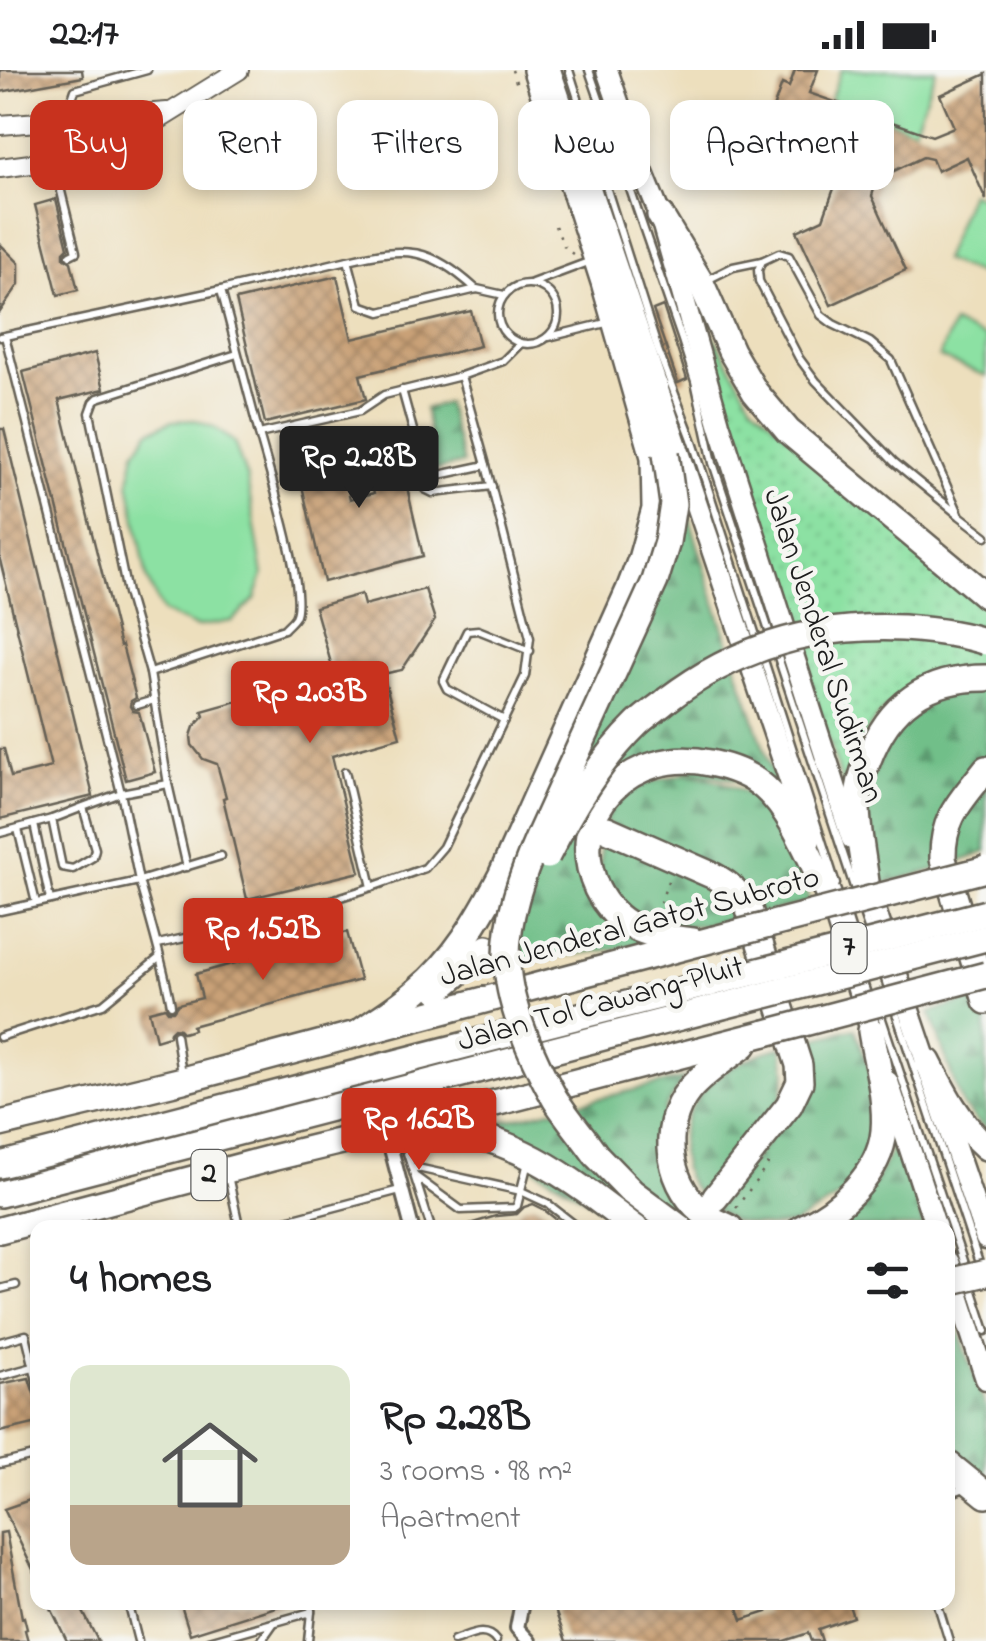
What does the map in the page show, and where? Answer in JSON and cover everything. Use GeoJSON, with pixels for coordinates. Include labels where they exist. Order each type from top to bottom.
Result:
{"type":"FeatureCollection","features":[{"type":"Feature","properties":{"kind":"highway"},"geometry":{"type":"LineString","coordinates":[[527,79],[593,266],[624,318],[666,453],[673,504],[655,580],[522,876],[506,964],[514,1003],[529,1044],[557,1101],[596,1155],[632,1192],[669,1220]]}},
{"type":"Feature","properties":{"kind":"highway"},"geometry":{"type":"LineString","coordinates":[[660,215],[701,283],[755,392],[788,431],[986,596]]}},
{"type":"Feature","properties":{"kind":"highway"},"geometry":{"type":"LineString","coordinates":[[359,1033],[420,990],[458,948],[482,913],[543,791],[629,590],[654,510],[654,457],[644,388]]}},
{"type":"Feature","properties":{"kind":"highway"},"geometry":{"type":"LineString","coordinates":[[395,1024],[487,948],[514,917],[596,772],[638,724],[693,680],[743,653],[822,631],[875,627],[925,630],[986,642]]}},
{"type":"Feature","properties":{"kind":"highway"},"geometry":{"type":"LineString","coordinates":[[866,882],[858,805],[862,775],[874,742],[889,718],[913,696],[948,680],[986,678]]}},
{"type":"Feature","properties":{"kind":"highway"},"geometry":{"type":"LineString","coordinates":[[709,940],[677,939],[634,928],[602,901],[592,878],[586,850],[589,827],[597,809],[626,776],[650,765],[701,760],[745,774],[765,788],[784,810],[828,894]]}},
{"type":"Feature","properties":{"kind":"highway"},"geometry":{"type":"LineString","coordinates":[[986,769],[954,810],[943,845],[944,860],[986,1001]]}},
{"type":"Feature","properties":{"kind":"highway"},"geometry":{"type":"LineString","coordinates":[[607,830],[730,884],[748,906],[799,1065],[800,1082],[789,1105],[716,1198]]}},
{"type":"Feature","properties":{"kind":"highway","name":"Jalan Jenderal Gatot Subroto"},"geometry":{"type":"LineString","coordinates":[[0,1124],[986,870]]}},
{"type":"Feature","properties":{"kind":"highway","name":"Jalan Tol Cawang–Pluit"},"geometry":{"type":"LineString","coordinates":[[0,1194],[715,995],[986,913]]}},
{"type":"Feature","properties":{"kind":"highway","name":"Jalan Tol Cawang–Pluit"},"geometry":{"type":"LineString","coordinates":[[0,1165],[502,1034],[715,995],[986,938]]}},
{"type":"Feature","properties":{"kind":"highway","name":"2"},"geometry":{"type":"LineString","coordinates":[[72,1220],[226,1170],[986,975]]}},
{"type":"Feature","properties":{"kind":"highway"},"geometry":{"type":"LineString","coordinates":[[819,1220],[862,1182],[884,1133],[871,1030]]}},
{"type":"Feature","properties":{"kind":"highway"},"geometry":{"type":"LineString","coordinates":[[714,1220],[690,1198],[677,1178],[670,1148],[674,1117],[688,1091],[761,1034]]}},
{"type":"Feature","properties":{"kind":"highway"},"geometry":{"type":"LineString","coordinates":[[928,1062],[952,1108],[986,1147]]}},
{"type":"Feature","properties":{"kind":"highway"},"geometry":{"type":"LineString","coordinates":[[0,1220],[285,1146],[386,1130],[432,1128],[488,1139],[531,1155],[568,1177],[624,1220]]}},
{"type":"Feature","properties":{"kind":"highway","name":"2"},"geometry":{"type":"LineString","coordinates":[[0,1230],[30,1232]]}},
{"type":"Feature","properties":{"kind":"highway"},"geometry":{"type":"LineString","coordinates":[[955,1280],[986,1273]]}},
{"type":"Feature","properties":{"kind":"highway"},"geometry":{"type":"LineString","coordinates":[[955,1470],[981,1490]]}},
{"type":"Feature","properties":{"kind":"main road"},"geometry":{"type":"LineString","coordinates":[[209,90],[227,70]]}},
{"type":"Feature","properties":{"kind":"main road"},"geometry":{"type":"LineString","coordinates":[[163,118],[239,70]]}},
{"type":"Feature","properties":{"kind":"main road"},"geometry":{"type":"LineString","coordinates":[[550,70],[624,318]]}},
{"type":"Feature","properties":{"kind":"main road","name":"Jalan Jenderal Sudirman"},"geometry":{"type":"LineString","coordinates":[[607,70],[660,215],[720,423],[866,882],[986,1239]]}},
{"type":"Feature","properties":{"kind":"main road"},"geometry":{"type":"LineString","coordinates":[[163,113],[173,112]]}},
{"type":"Feature","properties":{"kind":"main road"},"geometry":{"type":"LineString","coordinates":[[0,125],[30,123]]}},
{"type":"Feature","properties":{"kind":"main road"},"geometry":{"type":"LineString","coordinates":[[0,168],[30,165]]}},
{"type":"Feature","properties":{"kind":"main road"},"geometry":{"type":"LineString","coordinates":[[644,388],[828,894],[933,1220]]}},
{"type":"Feature","properties":{"kind":"main road"},"geometry":{"type":"LineString","coordinates":[[955,1284],[986,1379]]}},
{"type":"Feature","properties":{"kind":"street"},"geometry":{"type":"LineString","coordinates":[[386,1130],[410,1220]]}},
{"type":"Feature","properties":{"kind":"street"},"geometry":{"type":"LineString","coordinates":[[520,1610],[517,1628],[527,1640]]}},
{"type":"Feature","properties":{"kind":"lane"},"geometry":{"type":"LineString","coordinates":[[72,100],[75,90],[147,70]]}},
{"type":"Feature","properties":{"kind":"lane"},"geometry":{"type":"LineString","coordinates":[[569,70],[866,974]]}},
{"type":"Feature","properties":{"kind":"lane"},"geometry":{"type":"LineString","coordinates":[[589,70],[682,340],[714,462],[986,1284]]}},
{"type":"Feature","properties":{"kind":"lane"},"geometry":{"type":"LineString","coordinates":[[61,190],[76,252],[70,254]]}},
{"type":"Feature","properties":{"kind":"lane"},"geometry":{"type":"LineString","coordinates":[[172,1006],[139,881],[104,712],[3,336],[386,251],[423,255],[456,271],[477,289]]}},
{"type":"Feature","properties":{"kind":"lane"},"geometry":{"type":"LineString","coordinates":[[701,283],[732,267],[778,254],[789,256],[821,315],[870,342],[891,360],[960,516]]}},
{"type":"Feature","properties":{"kind":"lane"},"geometry":{"type":"LineString","coordinates":[[348,260],[360,305],[372,311],[477,289],[504,295]]}},
{"type":"Feature","properties":{"kind":"lane"},"geometry":{"type":"LineString","coordinates":[[762,261],[759,282],[816,381],[894,462],[986,536]]}},
{"type":"Feature","properties":{"kind":"lane"},"geometry":{"type":"LineString","coordinates":[[593,266],[512,288],[500,304],[499,324],[510,340],[530,345],[624,318]]}},
{"type":"Feature","properties":{"kind":"lane"},"geometry":{"type":"LineString","coordinates":[[530,284],[555,298],[556,329],[549,337]]}},
{"type":"Feature","properties":{"kind":"lane"},"geometry":{"type":"LineString","coordinates":[[150,672],[284,629],[296,616],[298,598],[291,555],[221,290]]}},
{"type":"Feature","properties":{"kind":"lane"},"geometry":{"type":"LineString","coordinates":[[258,434],[360,412],[384,394],[461,376],[503,361],[520,344]]}},
{"type":"Feature","properties":{"kind":"lane"},"geometry":{"type":"LineString","coordinates":[[187,867],[168,784],[150,672],[127,592],[90,412],[98,398],[237,354]]}},
{"type":"Feature","properties":{"kind":"lane"},"geometry":{"type":"LineString","coordinates":[[158,944],[274,918],[372,887],[425,868],[443,847],[525,676],[530,650],[492,486],[461,376]]}},
{"type":"Feature","properties":{"kind":"lane"},"geometry":{"type":"LineString","coordinates":[[402,390],[425,474],[425,489],[433,493],[492,486]]}},
{"type":"Feature","properties":{"kind":"lane"},"geometry":{"type":"LineString","coordinates":[[425,474],[430,477],[486,465]]}},
{"type":"Feature","properties":{"kind":"lane"},"geometry":{"type":"LineString","coordinates":[[504,720],[447,690],[443,680],[467,631],[478,630],[530,650]]}},
{"type":"Feature","properties":{"kind":"lane"},"geometry":{"type":"LineString","coordinates":[[138,705],[154,700]]}},
{"type":"Feature","properties":{"kind":"lane"},"geometry":{"type":"LineString","coordinates":[[345,772],[372,887]]}},
{"type":"Feature","properties":{"kind":"lane"},"geometry":{"type":"LineString","coordinates":[[0,833],[52,820],[121,794],[168,784]]}},
{"type":"Feature","properties":{"kind":"lane"},"geometry":{"type":"LineString","coordinates":[[52,820],[62,866],[72,868],[93,857],[95,849],[83,807]]}},
{"type":"Feature","properties":{"kind":"lane"},"geometry":{"type":"LineString","coordinates":[[34,824],[50,900]]}},
{"type":"Feature","properties":{"kind":"lane"},"geometry":{"type":"LineString","coordinates":[[18,828],[36,903]]}},
{"type":"Feature","properties":{"kind":"lane"},"geometry":{"type":"LineString","coordinates":[[0,911],[139,881],[221,856]]}},
{"type":"Feature","properties":{"kind":"lane"},"geometry":{"type":"LineString","coordinates":[[0,1038],[103,1004],[159,958]]}},
{"type":"Feature","properties":{"kind":"lane"},"geometry":{"type":"LineString","coordinates":[[872,992],[949,1220]]}},
{"type":"Feature","properties":{"kind":"lane"},"geometry":{"type":"LineString","coordinates":[[176,1035],[182,1080]]}},
{"type":"Feature","properties":{"kind":"lane"},"geometry":{"type":"LineString","coordinates":[[386,1130],[413,1166],[429,1220]]}},
{"type":"Feature","properties":{"kind":"lane"},"geometry":{"type":"LineString","coordinates":[[416,1177],[465,1211],[516,1207],[531,1155]]}},
{"type":"Feature","properties":{"kind":"lane"},"geometry":{"type":"LineString","coordinates":[[413,1166],[522,1191],[568,1220]]}},
{"type":"Feature","properties":{"kind":"lane"},"geometry":{"type":"LineString","coordinates":[[226,1170],[237,1220]]}},
{"type":"Feature","properties":{"kind":"lane"},"geometry":{"type":"LineString","coordinates":[[287,1220],[401,1190]]}},
{"type":"Feature","properties":{"kind":"lane"},"geometry":{"type":"LineString","coordinates":[[955,1239],[986,1331]]}},
{"type":"Feature","properties":{"kind":"lane"},"geometry":{"type":"LineString","coordinates":[[0,1290],[16,1285]]}},
{"type":"Feature","properties":{"kind":"lane"},"geometry":{"type":"LineString","coordinates":[[0,1342],[26,1336],[30,1352]]}},
{"type":"Feature","properties":{"kind":"lane"},"geometry":{"type":"LineString","coordinates":[[0,1375],[30,1368]]}},
{"type":"Feature","properties":{"kind":"lane"},"geometry":{"type":"LineString","coordinates":[[0,1464],[30,1457]]}},
{"type":"Feature","properties":{"kind":"lane"},"geometry":{"type":"LineString","coordinates":[[955,1493],[981,1490]]}},
{"type":"Feature","properties":{"kind":"lane"},"geometry":{"type":"LineString","coordinates":[[130,1610],[138,1641]]}},
{"type":"Feature","properties":{"kind":"lane"},"geometry":{"type":"LineString","coordinates":[[939,1610],[949,1641]]}},
{"type":"Feature","properties":{"kind":"lane"},"geometry":{"type":"LineString","coordinates":[[209,1641],[312,1612],[308,1641]]}},
{"type":"Feature","properties":{"kind":"lane"},"geometry":{"type":"LineString","coordinates":[[261,1641],[273,1623]]}},
{"type":"Feature","properties":{"kind":"lane"},"geometry":{"type":"LineString","coordinates":[[454,1641],[486,1632],[496,1641]]}},
{"type":"Feature","properties":{"kind":"path"},"geometry":{"type":"LineString","coordinates":[[512,70],[527,79]]}},
{"type":"Feature","properties":{"kind":"path"},"geometry":{"type":"LineString","coordinates":[[555,226],[565,248],[593,266]]}},
{"type":"Feature","properties":{"kind":"path"},"geometry":{"type":"LineString","coordinates":[[650,934],[675,860]]}},
{"type":"Feature","properties":{"kind":"green space"},"geometry":{"type":"Polygon","coordinates":[[[841,70],[936,70],[914,129],[894,122],[894,100],[830,100],[841,70]]]}},
{"type":"Feature","properties":{"kind":"green space"},"geometry":{"type":"Polygon","coordinates":[[[970,192],[986,199],[986,277],[943,260],[970,192]]]}},
{"type":"Feature","properties":{"kind":"green space"},"geometry":{"type":"Polygon","coordinates":[[[705,321],[752,404],[986,603],[986,671],[885,708],[858,746],[846,795],[735,443],[705,321]]]}},
{"type":"Feature","properties":{"kind":"green space"},"geometry":{"type":"Polygon","coordinates":[[[953,324],[986,338],[986,376],[939,357],[953,324]]]}},
{"type":"Feature","properties":{"kind":"green space"},"geometry":{"type":"Polygon","coordinates":[[[446,403],[463,463],[436,470],[425,409],[446,403]]]}},
{"type":"Feature","properties":{"kind":"green space"},"geometry":{"type":"Polygon","coordinates":[[[657,410],[719,615],[776,784],[636,762],[578,853],[578,870],[591,902],[642,945],[507,964],[510,926],[655,581],[657,410]]]}},
{"type":"Feature","properties":{"kind":"green space"},"geometry":{"type":"Polygon","coordinates":[[[195,420],[214,427],[234,442],[247,479],[263,575],[255,599],[232,621],[196,627],[162,612],[147,579],[129,482],[135,452],[149,431],[172,421],[195,420]]]}},
{"type":"Feature","properties":{"kind":"green space"},"geometry":{"type":"Polygon","coordinates":[[[986,689],[986,758],[938,869],[882,884],[864,807],[892,733],[933,700],[986,689]]]}},
{"type":"Feature","properties":{"kind":"green space"},"geometry":{"type":"Polygon","coordinates":[[[686,774],[739,789],[771,814],[810,902],[756,915],[605,822],[628,793],[661,779],[686,774]]]}},
{"type":"Feature","properties":{"kind":"green space"},"geometry":{"type":"Polygon","coordinates":[[[986,786],[986,852],[954,864],[957,832],[986,786]]]}},
{"type":"Feature","properties":{"kind":"green space"},"geometry":{"type":"Polygon","coordinates":[[[600,833],[720,887],[742,918],[669,927],[630,916],[600,878],[600,833]]]}},
{"type":"Feature","properties":{"kind":"green space"},"geometry":{"type":"Polygon","coordinates":[[[979,998],[986,1012],[986,1131],[962,1105],[930,1012],[979,998]]]}},
{"type":"Feature","properties":{"kind":"green space"},"geometry":{"type":"Polygon","coordinates":[[[855,1028],[874,1083],[876,1113],[861,1171],[845,1193],[801,1220],[731,1220],[715,1210],[796,1104],[798,1043],[855,1028]]]}},
{"type":"Feature","properties":{"kind":"green space"},"geometry":{"type":"Polygon","coordinates":[[[782,1047],[786,1072],[781,1098],[703,1199],[689,1183],[682,1158],[682,1135],[694,1103],[733,1067],[782,1047]]]}},
{"type":"Feature","properties":{"kind":"green space"},"geometry":{"type":"Polygon","coordinates":[[[684,1078],[665,1108],[658,1152],[663,1177],[696,1220],[623,1220],[468,1130],[684,1078]]]}},
{"type":"Feature","properties":{"kind":"green space"},"geometry":{"type":"Polygon","coordinates":[[[897,1135],[922,1220],[838,1220],[864,1198],[897,1135]]]}},
{"type":"Feature","properties":{"kind":"green space"},"geometry":{"type":"Polygon","coordinates":[[[955,1319],[986,1410],[986,1486],[955,1460],[955,1319]]]}},
{"type":"Feature","properties":{"kind":"building"},"geometry":{"type":"Polygon","coordinates":[[[0,70],[82,70],[83,77],[0,92],[0,70]]]}},
{"type":"Feature","properties":{"kind":"building"},"geometry":{"type":"Polygon","coordinates":[[[795,70],[818,70],[809,93],[829,100],[776,100],[782,84],[789,87],[795,70]]]}},
{"type":"Feature","properties":{"kind":"building"},"geometry":{"type":"Polygon","coordinates":[[[986,74],[986,200],[967,157],[937,171],[932,159],[923,157],[894,171],[894,123],[932,136],[954,127],[940,95],[986,74]]]}},
{"type":"Feature","properties":{"kind":"building"},"geometry":{"type":"Polygon","coordinates":[[[833,190],[874,190],[872,196],[906,270],[831,305],[797,231],[823,219],[833,190]]]}},
{"type":"Feature","properties":{"kind":"building"},"geometry":{"type":"Polygon","coordinates":[[[56,199],[68,248],[64,257],[71,262],[78,290],[58,295],[35,205],[56,199]]]}},
{"type":"Feature","properties":{"kind":"building"},"geometry":{"type":"Polygon","coordinates":[[[0,244],[19,263],[19,284],[0,312],[0,244]]]}},
{"type":"Feature","properties":{"kind":"building"},"geometry":{"type":"Polygon","coordinates":[[[337,276],[352,339],[471,311],[480,346],[360,375],[366,399],[265,423],[236,300],[337,276]]]}},
{"type":"Feature","properties":{"kind":"building"},"geometry":{"type":"Polygon","coordinates":[[[663,306],[687,379],[678,383],[653,310],[663,306]]]}},
{"type":"Feature","properties":{"kind":"building"},"geometry":{"type":"Polygon","coordinates":[[[95,353],[104,389],[59,400],[136,698],[130,706],[139,712],[155,772],[126,780],[23,372],[95,353]]]}},
{"type":"Feature","properties":{"kind":"building"},"geometry":{"type":"Polygon","coordinates":[[[0,429],[4,429],[93,796],[0,819],[0,749],[4,749],[11,777],[51,767],[0,560],[0,429]]]}},
{"type":"Feature","properties":{"kind":"building"},"geometry":{"type":"Polygon","coordinates":[[[394,432],[423,556],[324,582],[295,455],[338,445],[350,499],[374,493],[362,440],[394,432]]]}},
{"type":"Feature","properties":{"kind":"building"},"geometry":{"type":"Polygon","coordinates":[[[425,589],[435,620],[402,670],[383,674],[400,737],[332,756],[360,872],[247,899],[217,764],[203,759],[192,745],[191,736],[204,716],[202,711],[334,674],[315,607],[361,594],[364,605],[425,589]]]}},
{"type":"Feature","properties":{"kind":"building"},"geometry":{"type":"Polygon","coordinates":[[[347,932],[360,980],[192,1026],[193,1030],[183,1033],[174,1028],[169,1036],[156,1040],[149,1011],[165,1007],[173,1011],[178,1004],[202,998],[196,974],[347,932]]]}},
{"type":"Feature","properties":{"kind":"building"},"geometry":{"type":"Polygon","coordinates":[[[533,1204],[557,1220],[483,1220],[517,1214],[533,1204]]]}},
{"type":"Feature","properties":{"kind":"building"},"geometry":{"type":"Polygon","coordinates":[[[29,1378],[30,1425],[0,1432],[0,1384],[29,1378]]]}},
{"type":"Feature","properties":{"kind":"building"},"geometry":{"type":"Polygon","coordinates":[[[30,1500],[30,1563],[4,1509],[30,1500]]]}},
{"type":"Feature","properties":{"kind":"building"},"geometry":{"type":"Polygon","coordinates":[[[6,1532],[28,1641],[0,1641],[0,1533],[6,1532]]]}},
{"type":"Feature","properties":{"kind":"building"},"geometry":{"type":"Polygon","coordinates":[[[52,1610],[82,1610],[98,1641],[67,1641],[52,1610]]]}},
{"type":"Feature","properties":{"kind":"building"},"geometry":{"type":"Polygon","coordinates":[[[182,1610],[266,1610],[190,1634],[182,1610]]]}},
{"type":"Feature","properties":{"kind":"building"},"geometry":{"type":"Polygon","coordinates":[[[555,1610],[739,1610],[742,1620],[766,1610],[851,1610],[853,1617],[818,1629],[822,1641],[811,1641],[808,1633],[784,1641],[566,1641],[555,1610]]]}}]}
